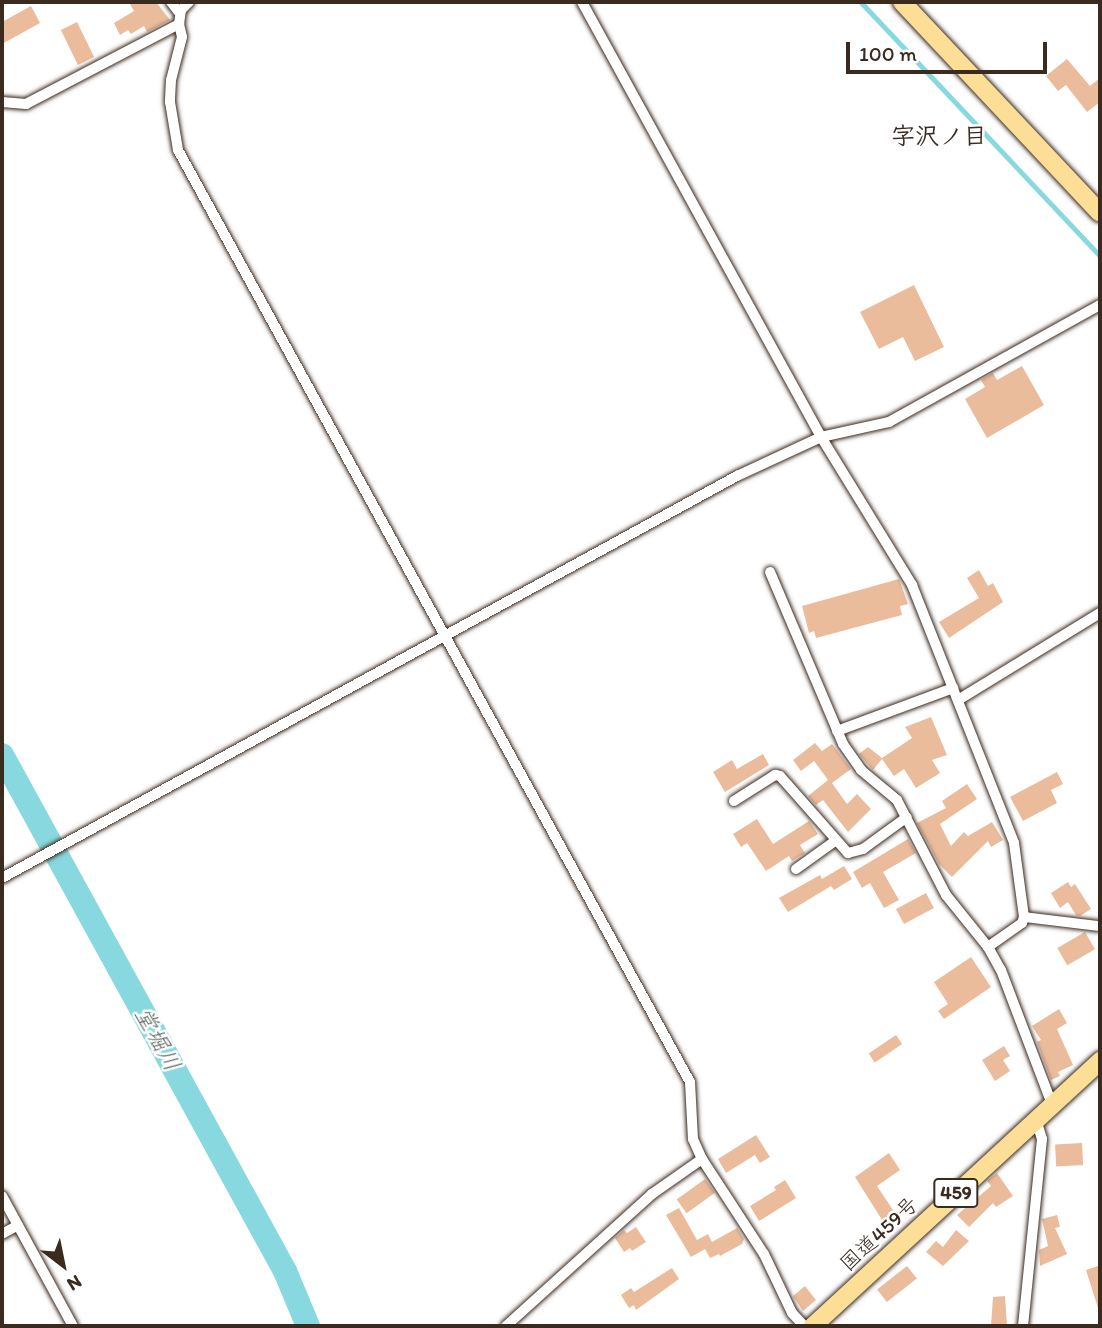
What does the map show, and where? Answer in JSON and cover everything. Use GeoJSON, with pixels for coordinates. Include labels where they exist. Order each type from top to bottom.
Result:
{"type":"FeatureCollection","features":[{"type":"Feature","properties":{"kind":"highway"},"geometry":{"type":"LineString","coordinates":[[902,2],[1100,213]]}},
{"type":"Feature","properties":{"kind":"highway","name":"国道459号"},"geometry":{"type":"LineString","coordinates":[[813,1326],[1100,1061]]}},
{"type":"Feature","properties":{"kind":"street"},"geometry":{"type":"LineString","coordinates":[[171,2],[178,11],[185,6]]}},
{"type":"Feature","properties":{"kind":"street"},"geometry":{"type":"LineString","coordinates":[[582,2],[821,437],[912,585],[1014,843],[1024,917],[1022,923],[988,947]]}},
{"type":"Feature","properties":{"kind":"street"},"geometry":{"type":"LineString","coordinates":[[185,6],[178,24],[182,37],[174,60],[170,102],[178,150],[690,1082],[693,1139],[702,1159],[764,1254],[792,1313],[804,1326]]}},
{"type":"Feature","properties":{"kind":"street"},"geometry":{"type":"LineString","coordinates":[[2,102],[26,104],[178,24]]}},
{"type":"Feature","properties":{"kind":"street"},"geometry":{"type":"LineString","coordinates":[[2,878],[737,476],[821,437],[889,422],[1100,305]]}},
{"type":"Feature","properties":{"kind":"street"},"geometry":{"type":"LineString","coordinates":[[770,572],[837,731],[854,761],[897,800],[946,895],[988,947],[1001,970],[1052,1104]]}},
{"type":"Feature","properties":{"kind":"street"},"geometry":{"type":"LineString","coordinates":[[958,699],[1100,613]]}},
{"type":"Feature","properties":{"kind":"street"},"geometry":{"type":"LineString","coordinates":[[837,731],[953,688]]}},
{"type":"Feature","properties":{"kind":"street"},"geometry":{"type":"LineString","coordinates":[[734,801],[775,775],[780,776],[811,809],[842,850],[853,853],[907,817]]}},
{"type":"Feature","properties":{"kind":"street"},"geometry":{"type":"LineString","coordinates":[[796,869],[835,841]]}},
{"type":"Feature","properties":{"kind":"street"},"geometry":{"type":"LineString","coordinates":[[1024,917],[1098,926]]}},
{"type":"Feature","properties":{"kind":"street"},"geometry":{"type":"LineString","coordinates":[[1023,1326],[1042,1139],[1036,1119]]}},
{"type":"Feature","properties":{"kind":"street"},"geometry":{"type":"LineString","coordinates":[[506,1326],[652,1194],[702,1159]]}},
{"type":"Feature","properties":{"kind":"street"},"geometry":{"type":"LineString","coordinates":[[2,1196],[73,1326]]}},
{"type":"Feature","properties":{"kind":"street"},"geometry":{"type":"LineString","coordinates":[[2,1234],[18,1225]]}},
{"type":"Feature","properties":{"kind":"building"},"geometry":{"type":"Polygon","coordinates":[[[129,2],[156,2],[170,20],[147,32],[144,26],[131,34],[128,30],[120,35],[114,23],[134,11],[129,2]]]}},
{"type":"Feature","properties":{"kind":"building"},"geometry":{"type":"Polygon","coordinates":[[[31,6],[40,23],[2,44],[2,22],[31,6]]]}},
{"type":"Feature","properties":{"kind":"building"},"geometry":{"type":"Polygon","coordinates":[[[77,22],[94,57],[78,65],[61,30],[77,22]]]}},
{"type":"Feature","properties":{"kind":"building"},"geometry":{"type":"Polygon","coordinates":[[[1067,59],[1090,86],[1100,78],[1100,102],[1087,112],[1066,85],[1058,91],[1046,76],[1067,59]]]}},
{"type":"Feature","properties":{"kind":"building"},"geometry":{"type":"Polygon","coordinates":[[[914,285],[944,347],[915,361],[903,337],[879,349],[860,312],[914,285]]]}},
{"type":"Feature","properties":{"kind":"building"},"geometry":{"type":"Polygon","coordinates":[[[1022,366],[1044,405],[987,438],[965,399],[985,387],[981,380],[993,373],[997,380],[1022,366]]]}},
{"type":"Feature","properties":{"kind":"building"},"geometry":{"type":"Polygon","coordinates":[[[979,570],[988,586],[993,583],[1003,602],[949,638],[939,622],[979,598],[967,578],[979,570]]]}},
{"type":"Feature","properties":{"kind":"building"},"geometry":{"type":"Polygon","coordinates":[[[899,579],[908,604],[900,606],[902,615],[816,638],[814,631],[809,633],[802,606],[899,579]]]}},
{"type":"Feature","properties":{"kind":"building"},"geometry":{"type":"Polygon","coordinates":[[[931,717],[947,755],[932,760],[940,773],[916,788],[904,769],[894,776],[882,759],[873,770],[859,754],[868,747],[882,758],[912,738],[905,727],[931,717]]]}},
{"type":"Feature","properties":{"kind":"building"},"geometry":{"type":"Polygon","coordinates":[[[815,743],[822,751],[832,744],[851,769],[832,783],[847,804],[857,794],[871,809],[848,832],[823,800],[816,805],[808,796],[828,780],[814,761],[801,771],[793,760],[815,743]]]}},
{"type":"Feature","properties":{"kind":"building"},"geometry":{"type":"Polygon","coordinates":[[[763,754],[769,765],[725,792],[713,772],[732,760],[737,769],[763,754]]]}},
{"type":"Feature","properties":{"kind":"building"},"geometry":{"type":"Polygon","coordinates":[[[1057,772],[1063,784],[1051,790],[1057,803],[1023,821],[1010,797],[1057,772]]]}},
{"type":"Feature","properties":{"kind":"building"},"geometry":{"type":"Polygon","coordinates":[[[967,784],[977,799],[940,824],[951,846],[964,832],[968,836],[992,822],[1003,840],[991,847],[988,841],[952,877],[939,864],[917,823],[946,808],[942,801],[967,784]]]}},
{"type":"Feature","properties":{"kind":"building"},"geometry":{"type":"Polygon","coordinates":[[[757,819],[773,844],[809,821],[818,834],[800,845],[805,853],[792,861],[789,856],[766,871],[747,843],[741,847],[733,834],[757,819]]]}},
{"type":"Feature","properties":{"kind":"building"},"geometry":{"type":"Polygon","coordinates":[[[908,839],[916,853],[883,872],[899,900],[884,908],[870,883],[862,888],[853,872],[908,839]]]}},
{"type":"Feature","properties":{"kind":"building"},"geometry":{"type":"Polygon","coordinates":[[[844,866],[852,879],[834,890],[831,886],[788,912],[779,898],[820,875],[822,879],[844,866]]]}},
{"type":"Feature","properties":{"kind":"building"},"geometry":{"type":"Polygon","coordinates":[[[1068,882],[1071,887],[1075,884],[1091,909],[1080,916],[1076,915],[1068,902],[1060,908],[1051,893],[1068,882]]]}},
{"type":"Feature","properties":{"kind":"building"},"geometry":{"type":"Polygon","coordinates":[[[926,893],[934,908],[904,924],[896,909],[926,893]]]}},
{"type":"Feature","properties":{"kind":"building"},"geometry":{"type":"Polygon","coordinates":[[[1085,932],[1095,949],[1067,965],[1057,948],[1085,932]]]}},
{"type":"Feature","properties":{"kind":"building"},"geometry":{"type":"Polygon","coordinates":[[[971,957],[991,987],[944,1019],[938,1011],[948,1004],[934,982],[971,957]]]}},
{"type":"Feature","properties":{"kind":"building"},"geometry":{"type":"Polygon","coordinates":[[[1059,1009],[1067,1023],[1057,1029],[1073,1065],[1058,1072],[1060,1076],[1051,1080],[1037,1042],[1041,1040],[1032,1026],[1059,1009]]]}},
{"type":"Feature","properties":{"kind":"building"},"geometry":{"type":"Polygon","coordinates":[[[896,1035],[902,1044],[875,1063],[869,1053],[896,1035]]]}},
{"type":"Feature","properties":{"kind":"building"},"geometry":{"type":"Polygon","coordinates":[[[1004,1046],[1010,1056],[1003,1060],[1010,1071],[995,1081],[982,1060],[1004,1046]]]}},
{"type":"Feature","properties":{"kind":"building"},"geometry":{"type":"Polygon","coordinates":[[[756,1135],[770,1157],[760,1163],[755,1155],[726,1173],[718,1159],[756,1135]]]}},
{"type":"Feature","properties":{"kind":"building"},"geometry":{"type":"Polygon","coordinates":[[[1082,1143],[1083,1165],[1056,1166],[1055,1144],[1082,1143]]]}},
{"type":"Feature","properties":{"kind":"building"},"geometry":{"type":"Polygon","coordinates":[[[889,1153],[900,1170],[877,1186],[901,1222],[889,1231],[855,1177],[889,1153]]]}},
{"type":"Feature","properties":{"kind":"building"},"geometry":{"type":"Polygon","coordinates":[[[997,1173],[1013,1196],[996,1207],[993,1203],[969,1227],[957,1215],[991,1186],[987,1181],[997,1173]]]}},
{"type":"Feature","properties":{"kind":"building"},"geometry":{"type":"Polygon","coordinates":[[[705,1179],[715,1193],[687,1213],[677,1200],[705,1179]]]}},
{"type":"Feature","properties":{"kind":"building"},"geometry":{"type":"Polygon","coordinates":[[[785,1180],[796,1198],[759,1221],[750,1206],[776,1190],[774,1187],[785,1180]]]}},
{"type":"Feature","properties":{"kind":"building"},"geometry":{"type":"Polygon","coordinates":[[[679,1208],[697,1240],[708,1234],[712,1242],[737,1228],[744,1239],[742,1244],[720,1256],[719,1254],[710,1258],[705,1249],[691,1257],[666,1215],[679,1208]]]}},
{"type":"Feature","properties":{"kind":"building"},"geometry":{"type":"Polygon","coordinates":[[[1057,1215],[1060,1227],[1055,1228],[1067,1254],[1040,1266],[1039,1250],[1048,1246],[1042,1219],[1057,1215]]]}},
{"type":"Feature","properties":{"kind":"building"},"geometry":{"type":"Polygon","coordinates":[[[636,1227],[646,1242],[632,1251],[630,1248],[624,1252],[615,1238],[624,1230],[627,1233],[636,1227]]]}},
{"type":"Feature","properties":{"kind":"building"},"geometry":{"type":"Polygon","coordinates":[[[956,1230],[969,1241],[943,1266],[926,1252],[936,1241],[943,1247],[956,1230]]]}},
{"type":"Feature","properties":{"kind":"building"},"geometry":{"type":"Polygon","coordinates":[[[907,1266],[917,1279],[887,1302],[877,1289],[907,1266]]]}},
{"type":"Feature","properties":{"kind":"building"},"geometry":{"type":"Polygon","coordinates":[[[1098,1266],[1100,1308],[1086,1270],[1098,1266]]]}},
{"type":"Feature","properties":{"kind":"building"},"geometry":{"type":"Polygon","coordinates":[[[672,1268],[679,1279],[636,1310],[634,1305],[629,1308],[621,1295],[631,1288],[634,1292],[672,1268]]]}},
{"type":"Feature","properties":{"kind":"building"},"geometry":{"type":"Polygon","coordinates":[[[805,1286],[816,1300],[803,1311],[793,1296],[805,1286]]]}},
{"type":"Feature","properties":{"kind":"building"},"geometry":{"type":"Polygon","coordinates":[[[1005,1296],[1007,1326],[991,1326],[993,1297],[1005,1296]]]}},
{"type":"Feature","properties":{"kind":"waterway"},"geometry":{"type":"LineString","coordinates":[[861,2],[1100,256]]}},
{"type":"Feature","properties":{"kind":"waterway","name":"堂堀川"},"geometry":{"type":"LineString","coordinates":[[2,755],[285,1271],[308,1326]]}},
{"type":"Feature","properties":{"kind":"district","name":"字沢ノ目"},"geometry":{"type":"Point","coordinates":[939,136]}}]}
